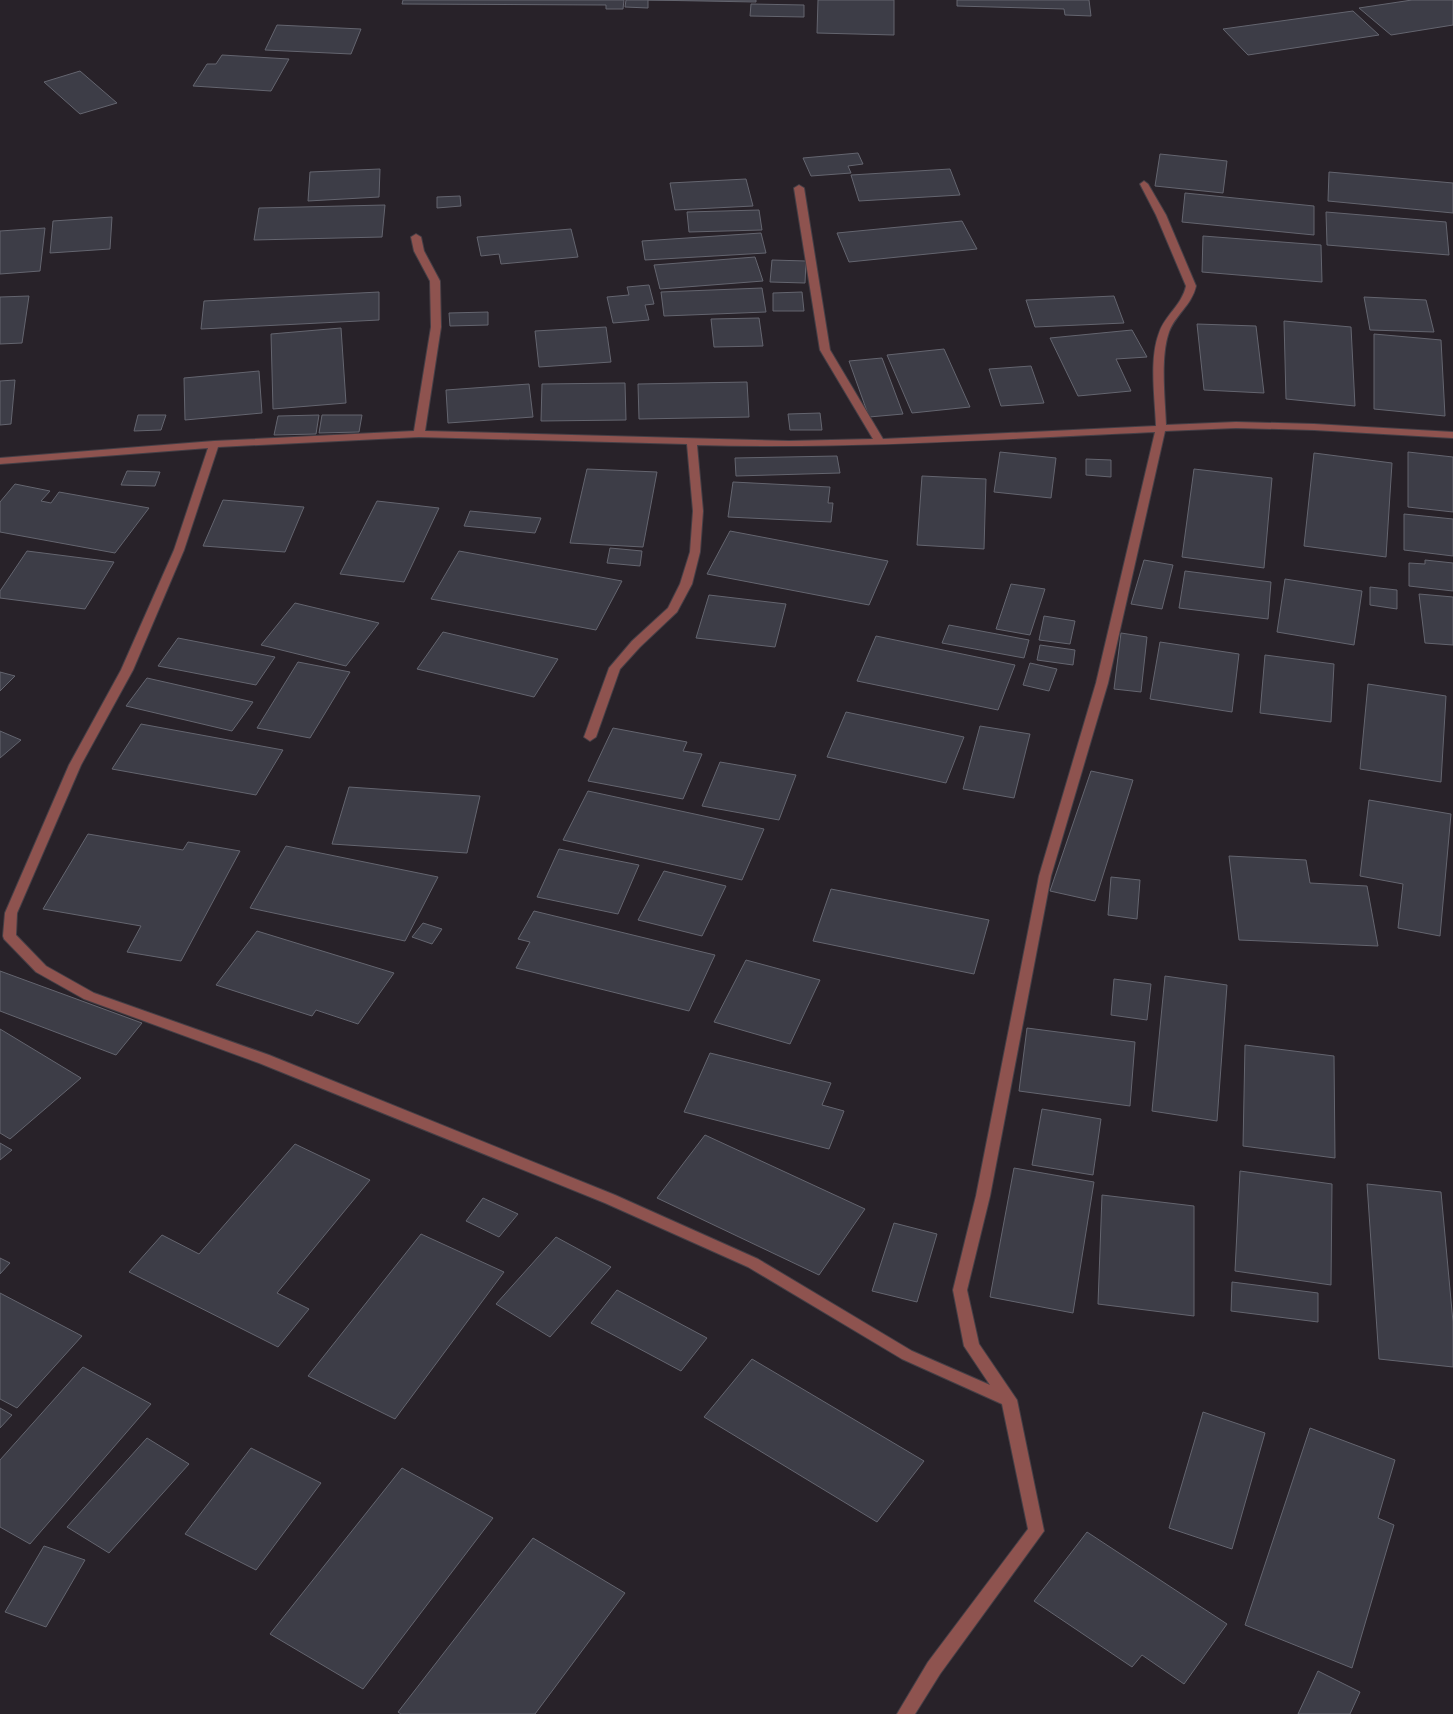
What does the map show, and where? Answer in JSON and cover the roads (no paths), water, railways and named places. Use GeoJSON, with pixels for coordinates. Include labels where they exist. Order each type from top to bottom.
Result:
{"type":"FeatureCollection","features":[{"type":"Feature","properties":{"kind":"street"},"geometry":{"type":"LineString","coordinates":[[905,1714],[934,1668],[1036,1531],[1009,1400],[972,1346],[960,1290],[983,1196],[1046,876],[1102,683],[1161,428],[1159,363],[1164,332],[1189,296],[1192,286],[1162,215],[1144,184]]}},
{"type":"Feature","properties":{"kind":"street"},"geometry":{"type":"LineString","coordinates":[[799,188],[825,350],[880,442]]}},
{"type":"Feature","properties":{"kind":"street"},"geometry":{"type":"LineString","coordinates":[[416,237],[419,251],[435,281],[436,318],[419,434]]}},
{"type":"Feature","properties":{"kind":"street"},"geometry":{"type":"LineString","coordinates":[[0,460],[214,444],[419,434],[789,444],[880,442],[1236,425],[1314,426],[1453,435]]}},
{"type":"Feature","properties":{"kind":"street"},"geometry":{"type":"LineString","coordinates":[[590,737],[615,668],[636,644],[673,610],[686,584],[695,552],[698,510],[692,442]]}},
{"type":"Feature","properties":{"kind":"street"},"geometry":{"type":"LineString","coordinates":[[214,444],[179,550],[126,670],[74,765],[11,913],[8,936],[41,969],[89,996],[264,1059],[619,1203],[753,1263],[907,1355],[1009,1400]]}}]}
